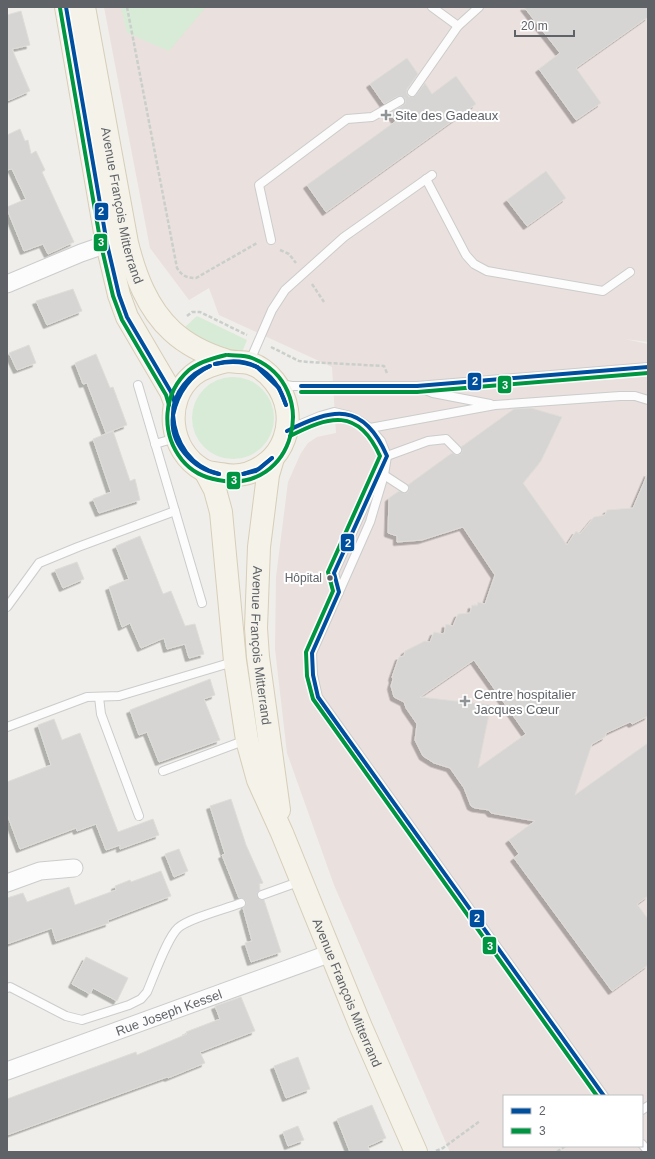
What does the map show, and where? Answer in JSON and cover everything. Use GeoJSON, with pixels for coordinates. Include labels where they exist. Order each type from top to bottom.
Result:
{"type":"FeatureCollection","features":[{"type":"Feature","properties":{"kind":"main road","name":"Avenue François Mitterrand"},"geometry":{"type":"LineString","coordinates":[[66,7],[106,244],[119,295],[127,317],[171,392],[175,404]]}},
{"type":"Feature","properties":{"kind":"main road","name":"Avenue François Mitterrand"},"geometry":{"type":"LineString","coordinates":[[84,7],[113,172],[135,274],[155,311],[172,331],[204,353],[227,361]]}},
{"type":"Feature","properties":{"kind":"main road"},"geometry":{"type":"LineString","coordinates":[[227,361],[249,363],[258,368],[277,384],[283,394],[288,418],[287,431],[280,449],[273,458],[250,473],[230,477],[204,471],[184,453],[176,438],[173,421],[175,404],[182,388],[193,375],[209,365],[227,361]]}},
{"type":"Feature","properties":{"kind":"main road","name":"Avenue François Mitterrand"},"geometry":{"type":"LineString","coordinates":[[273,458],[268,475],[259,547],[256,628],[246,659],[247,740],[258,780],[282,833],[331,953],[416,1152]]}},
{"type":"Feature","properties":{"kind":"main road","name":"Avenue François Mitterrand"},"geometry":{"type":"LineString","coordinates":[[204,471],[215,490],[221,512],[246,659],[282,833]]}},
{"type":"Feature","properties":{"kind":"street"},"geometry":{"type":"LineString","coordinates":[[7,284],[81,252],[106,244]]}},
{"type":"Feature","properties":{"kind":"street"},"geometry":{"type":"LineString","coordinates":[[7,883],[40,871],[74,868]]}},
{"type":"Feature","properties":{"kind":"street","name":"Rue Joseph Kessel"},"geometry":{"type":"LineString","coordinates":[[7,1071],[331,953]]}},
{"type":"Feature","properties":{"kind":"lane"},"geometry":{"type":"LineString","coordinates":[[432,7],[458,26]]}},
{"type":"Feature","properties":{"kind":"lane"},"geometry":{"type":"LineString","coordinates":[[412,92],[458,26],[479,7]]}},
{"type":"Feature","properties":{"kind":"lane"},"geometry":{"type":"LineString","coordinates":[[271,240],[259,184],[347,119],[372,117],[400,101]]}},
{"type":"Feature","properties":{"kind":"lane"},"geometry":{"type":"LineString","coordinates":[[249,363],[278,299],[303,272],[344,237],[429,177],[466,255],[474,264],[487,271],[603,291],[630,272]]}},
{"type":"Feature","properties":{"kind":"lane"},"geometry":{"type":"LineString","coordinates":[[277,384],[292,386],[417,386],[648,367]]}},
{"type":"Feature","properties":{"kind":"lane"},"geometry":{"type":"LineString","coordinates":[[138,384],[202,603]]}},
{"type":"Feature","properties":{"kind":"lane"},"geometry":{"type":"LineString","coordinates":[[417,386],[433,393],[495,405]]}},
{"type":"Feature","properties":{"kind":"lane"},"geometry":{"type":"LineString","coordinates":[[370,428],[495,405],[620,396],[635,396],[648,400]]}},
{"type":"Feature","properties":{"kind":"lane"},"geometry":{"type":"LineString","coordinates":[[287,431],[320,416],[334,412],[347,415],[370,428],[381,441],[387,456],[384,475],[370,522],[312,653],[313,675],[318,697],[603,1095]]}},
{"type":"Feature","properties":{"kind":"lane"},"geometry":{"type":"LineString","coordinates":[[155,444],[176,438]]}},
{"type":"Feature","properties":{"kind":"lane"},"geometry":{"type":"LineString","coordinates":[[339,592],[334,573],[387,456],[428,441],[446,438],[457,450]]}},
{"type":"Feature","properties":{"kind":"lane"},"geometry":{"type":"LineString","coordinates":[[384,475],[404,488]]}},
{"type":"Feature","properties":{"kind":"lane"},"geometry":{"type":"LineString","coordinates":[[7,607],[39,564],[78,547],[175,512]]}},
{"type":"Feature","properties":{"kind":"lane"},"geometry":{"type":"LineString","coordinates":[[7,727],[87,697],[119,696],[246,659]]}},
{"type":"Feature","properties":{"kind":"lane"},"geometry":{"type":"LineString","coordinates":[[99,697],[101,714],[140,816]]}},
{"type":"Feature","properties":{"kind":"lane"},"geometry":{"type":"LineString","coordinates":[[163,772],[247,740]]}},
{"type":"Feature","properties":{"kind":"lane"},"geometry":{"type":"LineString","coordinates":[[262,895],[302,881]]}},
{"type":"Feature","properties":{"kind":"lane"},"geometry":{"type":"LineString","coordinates":[[7,988],[10,987],[66,1016],[82,1020],[129,1005],[141,999],[147,992],[172,936],[178,928],[241,903]]}},
{"type":"Feature","properties":{"kind":"path"},"geometry":{"type":"LineString","coordinates":[[127,7],[175,263],[180,274],[189,278],[196,278],[259,242],[271,240],[275,249],[289,254],[324,302]]}},
{"type":"Feature","properties":{"kind":"path"},"geometry":{"type":"LineString","coordinates":[[184,320],[192,312],[200,312],[300,360],[384,366],[391,378]]}},
{"type":"Feature","properties":{"kind":"path"},"geometry":{"type":"LineString","coordinates":[[434,1152],[443,1148],[480,1121]]}},
{"type":"Feature","properties":{"kind":"shaded area","name":"Centre hospitalier Jacques Cœur"},"geometry":{"type":"Polygon","coordinates":[[[104,7],[648,7],[648,342],[625,339],[648,344],[648,1152],[450,1152],[334,885],[287,753],[275,649],[276,577],[288,482],[301,453],[308,443],[317,437],[336,433],[332,367],[219,315],[209,288],[189,300],[150,248],[104,7]]]}},
{"type":"Feature","properties":{"kind":"green space"},"geometry":{"type":"Polygon","coordinates":[[[121,7],[206,7],[169,51],[127,33],[121,7]]]}},
{"type":"Feature","properties":{"kind":"green space"},"geometry":{"type":"Polygon","coordinates":[[[197,316],[247,340],[242,352],[211,344],[197,338],[184,328],[197,316]]]}},
{"type":"Feature","properties":{"kind":"green space"},"geometry":{"type":"Polygon","coordinates":[[[233,377],[249,380],[262,389],[271,402],[274,418],[271,434],[262,447],[249,456],[233,459],[217,456],[204,447],[195,434],[192,418],[195,402],[204,389],[217,380],[233,377]]]}},
{"type":"Feature","properties":{"kind":"building"},"geometry":{"type":"Polygon","coordinates":[[[524,7],[648,7],[648,17],[576,68],[601,103],[576,120],[539,69],[560,53],[524,7]]]}},
{"type":"Feature","properties":{"kind":"building"},"geometry":{"type":"Polygon","coordinates":[[[21,11],[30,45],[12,49],[30,91],[7,101],[7,15],[21,11]]]}},
{"type":"Feature","properties":{"kind":"building"},"geometry":{"type":"Polygon","coordinates":[[[407,58],[418,74],[407,89],[407,94],[409,97],[416,95],[425,83],[432,94],[456,76],[476,104],[326,212],[307,185],[396,121],[390,113],[405,104],[405,98],[398,96],[384,104],[370,84],[407,58]]]}},
{"type":"Feature","properties":{"kind":"building"},"geometry":{"type":"Polygon","coordinates":[[[20,129],[25,141],[28,140],[31,154],[36,151],[45,170],[42,172],[74,242],[48,254],[43,244],[24,251],[7,209],[7,207],[26,199],[12,169],[7,170],[7,135],[20,129]]]}},
{"type":"Feature","properties":{"kind":"building"},"geometry":{"type":"Polygon","coordinates":[[[546,171],[566,198],[527,226],[507,200],[546,171]]]}},
{"type":"Feature","properties":{"kind":"building"},"geometry":{"type":"Polygon","coordinates":[[[73,289],[82,311],[47,325],[36,301],[73,289]]]}},
{"type":"Feature","properties":{"kind":"building"},"geometry":{"type":"Polygon","coordinates":[[[29,345],[36,363],[17,370],[9,353],[29,345]]]}},
{"type":"Feature","properties":{"kind":"building"},"geometry":{"type":"Polygon","coordinates":[[[96,354],[110,388],[113,387],[127,425],[106,433],[87,383],[83,384],[75,363],[96,354]]]}},
{"type":"Feature","properties":{"kind":"building"},"geometry":{"type":"Polygon","coordinates":[[[531,408],[562,417],[541,461],[523,483],[567,545],[576,531],[580,534],[594,517],[605,515],[607,510],[633,508],[648,473],[648,716],[632,724],[630,722],[606,733],[605,737],[592,744],[575,795],[648,743],[648,896],[637,904],[648,919],[648,965],[612,991],[514,858],[519,854],[509,840],[535,821],[491,813],[489,810],[471,806],[464,788],[450,768],[434,763],[423,756],[415,740],[417,724],[406,708],[404,702],[394,697],[391,686],[393,679],[392,677],[399,657],[404,656],[405,651],[425,641],[430,642],[434,632],[444,634],[446,624],[453,626],[458,614],[470,613],[472,605],[477,606],[478,602],[485,604],[495,575],[463,527],[422,540],[397,542],[397,536],[388,533],[389,498],[399,491],[407,493],[409,489],[408,485],[452,453],[456,455],[461,454],[461,447],[514,409],[531,408]],[[474,660],[420,697],[491,705],[478,768],[526,734],[474,660]]]}},
{"type":"Feature","properties":{"kind":"building"},"geometry":{"type":"Polygon","coordinates":[[[113,431],[130,481],[135,479],[140,500],[99,513],[93,499],[111,492],[93,439],[113,431]]]}},
{"type":"Feature","properties":{"kind":"building"},"geometry":{"type":"Polygon","coordinates":[[[140,536],[163,594],[171,591],[185,626],[195,624],[204,654],[189,658],[185,644],[167,649],[164,638],[141,648],[130,623],[122,627],[109,587],[129,579],[116,546],[140,536]]]}},
{"type":"Feature","properties":{"kind":"building"},"geometry":{"type":"Polygon","coordinates":[[[77,562],[84,579],[63,588],[55,570],[77,562]]]}},
{"type":"Feature","properties":{"kind":"building"},"geometry":{"type":"Polygon","coordinates":[[[210,679],[215,695],[204,699],[220,740],[159,762],[147,732],[139,735],[130,710],[210,679]]]}},
{"type":"Feature","properties":{"kind":"building"},"geometry":{"type":"Polygon","coordinates":[[[54,719],[62,740],[80,733],[118,832],[153,819],[159,835],[120,849],[120,845],[106,850],[96,824],[77,831],[76,828],[20,849],[7,814],[7,782],[51,765],[38,725],[54,719]]]}},
{"type":"Feature","properties":{"kind":"building"},"geometry":{"type":"Polygon","coordinates":[[[231,799],[246,845],[263,883],[259,884],[260,890],[257,896],[259,899],[264,900],[281,952],[251,962],[245,943],[252,941],[243,908],[246,902],[244,899],[239,898],[222,855],[225,854],[210,806],[231,799]]]}},
{"type":"Feature","properties":{"kind":"building"},"geometry":{"type":"Polygon","coordinates":[[[179,849],[188,871],[174,877],[165,854],[179,849]]]}},
{"type":"Feature","properties":{"kind":"building"},"geometry":{"type":"Polygon","coordinates":[[[161,871],[171,896],[108,920],[109,923],[56,941],[52,928],[7,944],[7,898],[23,893],[27,902],[69,887],[75,905],[116,890],[115,886],[130,880],[131,882],[161,871]]]}},
{"type":"Feature","properties":{"kind":"building"},"geometry":{"type":"Polygon","coordinates":[[[86,957],[128,978],[117,1001],[93,988],[90,994],[72,984],[86,957]]]}},
{"type":"Feature","properties":{"kind":"building"},"geometry":{"type":"Polygon","coordinates":[[[241,997],[255,1031],[200,1052],[205,1063],[168,1078],[167,1077],[7,1135],[7,1099],[136,1052],[137,1055],[187,1034],[186,1032],[220,1019],[215,1006],[241,997]]]}},
{"type":"Feature","properties":{"kind":"building"},"geometry":{"type":"Polygon","coordinates":[[[298,1057],[310,1089],[286,1098],[274,1066],[298,1057]]]}},
{"type":"Feature","properties":{"kind":"building"},"geometry":{"type":"Polygon","coordinates":[[[372,1105],[386,1138],[368,1146],[370,1152],[350,1152],[337,1119],[372,1105]]]}},
{"type":"Feature","properties":{"kind":"building"},"geometry":{"type":"Polygon","coordinates":[[[298,1126],[304,1140],[288,1146],[283,1132],[298,1126]]]}},
{"type":"Feature","properties":{"kind":"transit line","name":"2"},"geometry":{"type":"LineString","coordinates":[[66,7],[107,244],[119,295],[127,317],[171,392],[175,403]]}},
{"type":"Feature","properties":{"kind":"transit line","name":"3"},"geometry":{"type":"LineString","coordinates":[[60,8],[101,245],[113,296],[122,320],[166,395],[169,405]]}},
{"type":"Feature","properties":{"kind":"transit line","name":"3"},"geometry":{"type":"LineString","coordinates":[[226,355],[197,365],[189,370],[180,379],[170,401],[168,425],[170,437],[175,449],[182,460],[194,471],[203,476],[218,480],[244,480],[266,472],[281,456],[290,436],[293,413],[287,391],[274,372],[252,358],[228,355]]}},
{"type":"Feature","properties":{"kind":"transit line","name":"2"},"geometry":{"type":"LineString","coordinates":[[215,364],[236,361],[257,367]]}},
{"type":"Feature","properties":{"kind":"transit line","name":"2"},"geometry":{"type":"LineString","coordinates":[[215,364],[236,362],[257,367]]}},
{"type":"Feature","properties":{"kind":"transit line","name":"2"},"geometry":{"type":"LineString","coordinates":[[173,415],[173,407],[179,392],[184,385],[189,379],[210,366]]}},
{"type":"Feature","properties":{"kind":"transit line","name":"2"},"geometry":{"type":"LineString","coordinates":[[173,415],[181,392],[190,380],[210,366]]}},
{"type":"Feature","properties":{"kind":"transit line","name":"2"},"geometry":{"type":"LineString","coordinates":[[257,367],[267,374],[275,383],[286,405]]}},
{"type":"Feature","properties":{"kind":"transit line","name":"2"},"geometry":{"type":"LineString","coordinates":[[257,367],[279,388],[286,405]]}},
{"type":"Feature","properties":{"kind":"transit line","name":"2"},"geometry":{"type":"LineString","coordinates":[[301,386],[417,386],[648,367]]}},
{"type":"Feature","properties":{"kind":"transit line","name":"3"},"geometry":{"type":"LineString","coordinates":[[301,392],[417,392],[648,373]]}},
{"type":"Feature","properties":{"kind":"transit line","name":"2"},"geometry":{"type":"LineString","coordinates":[[287,431],[319,417],[333,414],[345,414],[357,418],[368,426],[378,438],[387,456],[334,573],[339,592],[312,653],[313,675],[318,697],[603,1095]]}},
{"type":"Feature","properties":{"kind":"transit line","name":"2"},"geometry":{"type":"LineString","coordinates":[[173,415],[177,435],[186,452],[200,466],[219,474]]}},
{"type":"Feature","properties":{"kind":"transit line","name":"2"},"geometry":{"type":"LineString","coordinates":[[173,415],[175,436],[185,454],[200,467],[219,474]]}},
{"type":"Feature","properties":{"kind":"transit line","name":"3"},"geometry":{"type":"LineString","coordinates":[[290,436],[317,424],[341,420],[352,423],[362,429],[371,440],[380,456],[328,572],[333,591],[306,652],[307,676],[313,699],[596,1095]]}},
{"type":"Feature","properties":{"kind":"transit line","name":"2"},"geometry":{"type":"LineString","coordinates":[[243,474],[259,469],[272,458]]}},
{"type":"Feature","properties":{"kind":"transit line","name":"2"},"geometry":{"type":"LineString","coordinates":[[243,474],[256,471],[272,458]]}},
{"type":"Feature","properties":{"kind":"place","name":"Site des Gadeaux"},"geometry":{"type":"Point","coordinates":[386,115]}},
{"type":"Feature","properties":{"kind":"place","name":"Hôpital"},"geometry":{"type":"Point","coordinates":[330,578]}},
{"type":"Feature","properties":{"kind":"place","name":"Centre hospitalier Jacques Cœur"},"geometry":{"type":"Point","coordinates":[465,701]}}]}
